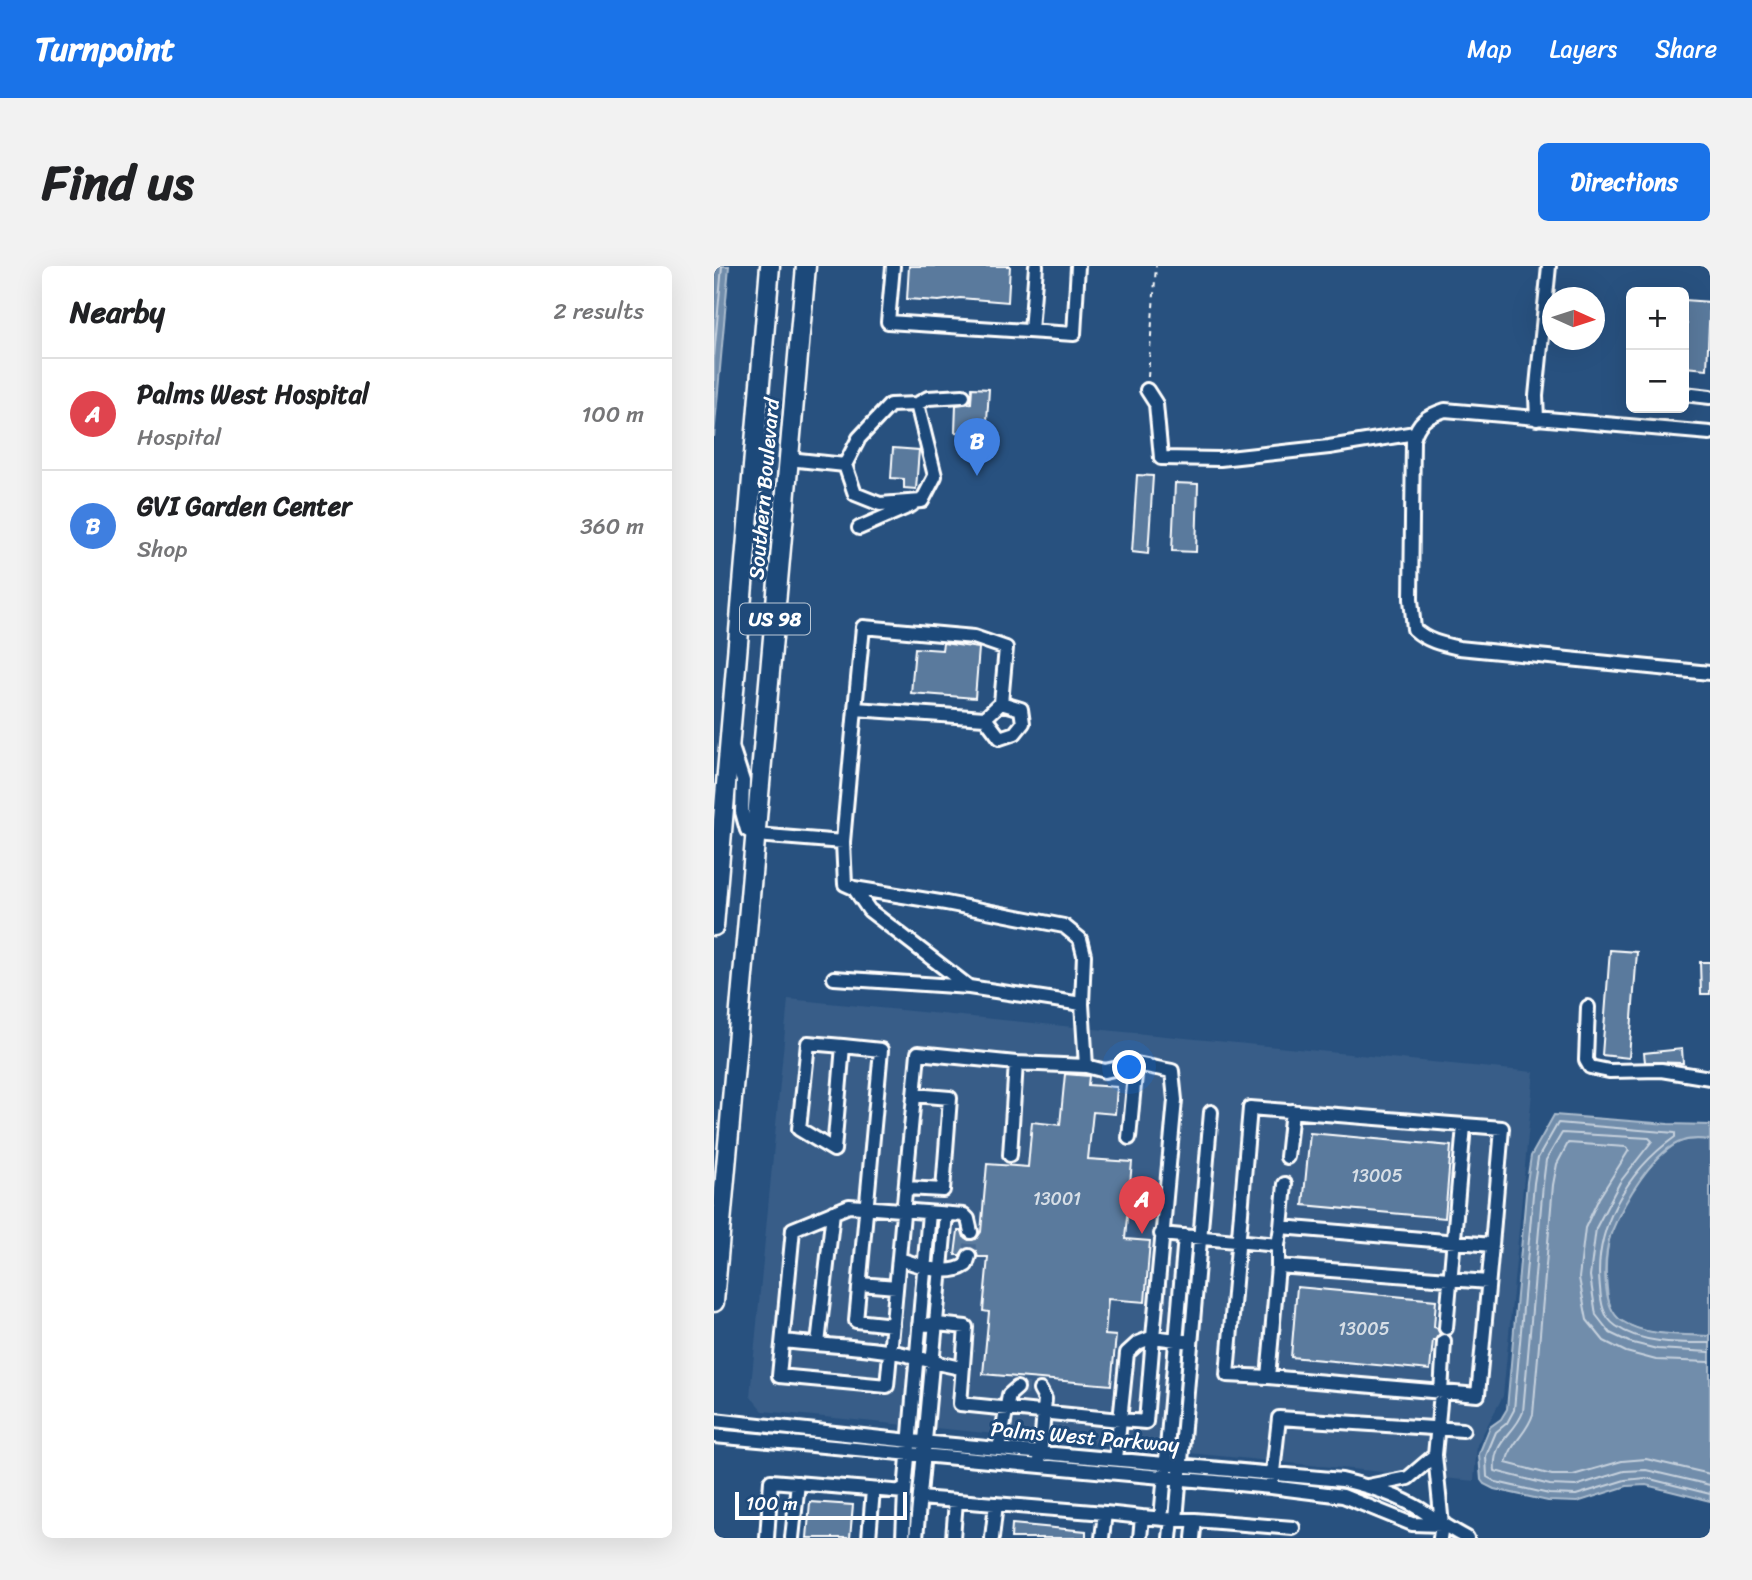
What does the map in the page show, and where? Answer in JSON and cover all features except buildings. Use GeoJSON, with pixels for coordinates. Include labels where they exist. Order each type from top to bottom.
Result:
{"type":"FeatureCollection","features":[{"type":"Feature","properties":{"kind":"highway","name":"Southern Boulevard"},"geometry":{"type":"LineString","coordinates":[[714,926],[770,266]]}},
{"type":"Feature","properties":{"kind":"highway","name":"Southern Boulevard"},"geometry":{"type":"LineString","coordinates":[[714,1302],[806,266]]}},
{"type":"Feature","properties":{"kind":"street"},"geometry":{"type":"LineString","coordinates":[[893,266],[888,322],[1074,334],[1078,266]]}},
{"type":"Feature","properties":{"kind":"street"},"geometry":{"type":"LineString","coordinates":[[1031,331],[1036,266]]}},
{"type":"Feature","properties":{"kind":"street"},"geometry":{"type":"LineString","coordinates":[[1537,418],[1536,396],[1549,266]]}},
{"type":"Feature","properties":{"kind":"street"},"geometry":{"type":"LineString","coordinates":[[1147,390],[1156,404],[1161,458],[1220,459],[1329,447],[1415,432]]}},
{"type":"Feature","properties":{"kind":"street"},"geometry":{"type":"LineString","coordinates":[[1689,395],[1710,397]]}},
{"type":"Feature","properties":{"kind":"street"},"geometry":{"type":"LineString","coordinates":[[922,501],[880,504],[855,494],[845,465],[859,438],[890,405],[917,404],[928,398],[963,396]]}},
{"type":"Feature","properties":{"kind":"street"},"geometry":{"type":"LineString","coordinates":[[859,528],[922,501],[935,477],[917,404]]}},
{"type":"Feature","properties":{"kind":"street"},"geometry":{"type":"LineString","coordinates":[[1710,433],[1445,410],[1428,415],[1416,427],[1413,440],[1411,617],[1413,629],[1423,638],[1458,648],[1710,673]]}},
{"type":"Feature","properties":{"kind":"street"},"geometry":{"type":"LineString","coordinates":[[789,459],[845,465]]}},
{"type":"Feature","properties":{"kind":"street"},"geometry":{"type":"LineString","coordinates":[[855,709],[985,718],[1001,703],[1006,649],[974,637],[863,627],[842,842],[845,884],[854,888],[1064,926],[1080,939],[1084,955],[1082,1004],[1086,1066]]}},
{"type":"Feature","properties":{"kind":"street"},"geometry":{"type":"LineString","coordinates":[[985,718],[1000,738],[1015,733],[1023,723],[1021,709],[1001,703]]}},
{"type":"Feature","properties":{"kind":"street"},"geometry":{"type":"LineString","coordinates":[[731,743],[743,781],[742,812],[747,830],[757,835],[842,842]]}},
{"type":"Feature","properties":{"kind":"street"},"geometry":{"type":"LineString","coordinates":[[854,888],[869,909],[969,987]]}},
{"type":"Feature","properties":{"kind":"street"},"geometry":{"type":"LineString","coordinates":[[834,978],[969,987],[1082,1004]]}},
{"type":"Feature","properties":{"kind":"street"},"geometry":{"type":"LineString","coordinates":[[1588,1007],[1586,1060],[1590,1067],[1609,1071],[1661,1070],[1710,1078]]}},
{"type":"Feature","properties":{"kind":"street"},"geometry":{"type":"LineString","coordinates":[[843,1046],[834,1150],[799,1129],[808,1043],[843,1046],[881,1050],[856,1321],[893,1325]]}},
{"type":"Feature","properties":{"kind":"street"},"geometry":{"type":"LineString","coordinates":[[919,1325],[966,1327],[960,1404],[1146,1422],[1175,1100],[1172,1072],[1136,1064],[1105,1071],[1086,1066],[918,1054],[904,1211],[899,1259],[897,1287],[887,1386],[779,1376],[793,1229],[849,1206],[904,1211],[946,1214],[964,1216],[968,1219],[971,1232]]}},
{"type":"Feature","properties":{"kind":"street"},"geometry":{"type":"LineString","coordinates":[[1010,1155],[1016,1063]]}},
{"type":"Feature","properties":{"kind":"street"},"geometry":{"type":"LineString","coordinates":[[1129,1138],[1136,1064]]}},
{"type":"Feature","properties":{"kind":"street"},"geometry":{"type":"LineString","coordinates":[[906,1188],[943,1190],[950,1098],[914,1095]]}},
{"type":"Feature","properties":{"kind":"street"},"geometry":{"type":"LineString","coordinates":[[1251,1108],[1292,1111],[1502,1128],[1478,1395],[1227,1375],[1251,1108]]}},
{"type":"Feature","properties":{"kind":"street"},"geometry":{"type":"LineString","coordinates":[[1287,1157],[1292,1111]]}},
{"type":"Feature","properties":{"kind":"street"},"geometry":{"type":"LineString","coordinates":[[1170,1519],[1181,1472],[1211,1112]]}},
{"type":"Feature","properties":{"kind":"street"},"geometry":{"type":"LineString","coordinates":[[1441,1532],[1435,1455],[1464,1126]]}},
{"type":"Feature","properties":{"kind":"street"},"geometry":{"type":"LineString","coordinates":[[1268,1377],[1285,1184]]}},
{"type":"Feature","properties":{"kind":"street"},"geometry":{"type":"LineString","coordinates":[[818,1345],[833,1212]]}},
{"type":"Feature","properties":{"kind":"street"},"geometry":{"type":"LineString","coordinates":[[903,1538],[929,1213]]}},
{"type":"Feature","properties":{"kind":"street"},"geometry":{"type":"LineString","coordinates":[[916,1538],[946,1214]]}},
{"type":"Feature","properties":{"kind":"street"},"geometry":{"type":"LineString","coordinates":[[1282,1227],[1492,1245]]}},
{"type":"Feature","properties":{"kind":"street"},"geometry":{"type":"LineString","coordinates":[[1161,1234],[1278,1245]]}},
{"type":"Feature","properties":{"kind":"street"},"geometry":{"type":"LineString","coordinates":[[1170,1538],[1164,1470],[1185,1237]]}},
{"type":"Feature","properties":{"kind":"street"},"geometry":{"type":"LineString","coordinates":[[899,1259],[941,1270],[960,1268],[966,1265],[969,1256]]}},
{"type":"Feature","properties":{"kind":"street"},"geometry":{"type":"LineString","coordinates":[[1278,1266],[1488,1282]]}},
{"type":"Feature","properties":{"kind":"street"},"geometry":{"type":"LineString","coordinates":[[860,1284],[897,1287]]}},
{"type":"Feature","properties":{"kind":"street"},"geometry":{"type":"LineString","coordinates":[[1116,1460],[1127,1353],[1138,1343],[1153,1338],[1191,1342]]}},
{"type":"Feature","properties":{"kind":"street"},"geometry":{"type":"LineString","coordinates":[[783,1340],[890,1351],[963,1368]]}},
{"type":"Feature","properties":{"kind":"street"},"geometry":{"type":"LineString","coordinates":[[999,1449],[1009,1395],[1017,1388]]}},
{"type":"Feature","properties":{"kind":"street"},"geometry":{"type":"LineString","coordinates":[[1040,1390],[1045,1399],[1040,1459]]}},
{"type":"Feature","properties":{"kind":"street"},"geometry":{"type":"LineString","coordinates":[[1272,1480],[1279,1418],[1463,1430]]}},
{"type":"Feature","properties":{"kind":"street","name":"Palms West Parkway"},"geometry":{"type":"LineString","coordinates":[[714,1420],[909,1447]]}},
{"type":"Feature","properties":{"kind":"street","name":"Palms West Parkway"},"geometry":{"type":"LineString","coordinates":[[714,1436],[926,1448],[1272,1480],[1342,1480],[1366,1486],[1418,1508],[1441,1532]]}},
{"type":"Feature","properties":{"kind":"street","name":"Palms West Parkway"},"geometry":{"type":"LineString","coordinates":[[926,1448],[999,1449],[1040,1459],[1116,1460],[1164,1470]]}},
{"type":"Feature","properties":{"kind":"street"},"geometry":{"type":"LineString","coordinates":[[1366,1486],[1408,1478],[1435,1455]]}},
{"type":"Feature","properties":{"kind":"street","name":"Palms West Parkway"},"geometry":{"type":"LineString","coordinates":[[1272,1480],[1343,1496],[1412,1524],[1467,1538]]}},
{"type":"Feature","properties":{"kind":"street"},"geometry":{"type":"LineString","coordinates":[[766,1538],[771,1481],[905,1492]]}},
{"type":"Feature","properties":{"kind":"street"},"geometry":{"type":"LineString","coordinates":[[793,1538],[798,1483]]}},
{"type":"Feature","properties":{"kind":"street"},"geometry":{"type":"LineString","coordinates":[[869,1538],[873,1490]]}},
{"type":"Feature","properties":{"kind":"street"},"geometry":{"type":"LineString","coordinates":[[920,1497],[1293,1528]]}},
{"type":"Feature","properties":{"kind":"street"},"geometry":{"type":"LineString","coordinates":[[953,1538],[956,1501]]}},
{"type":"Feature","properties":{"kind":"street"},"geometry":{"type":"LineString","coordinates":[[992,1538],[996,1504]]}},
{"type":"Feature","properties":{"kind":"street"},"geometry":{"type":"LineString","coordinates":[[1102,1538],[1105,1513]]}},
{"type":"Feature","properties":{"kind":"street"},"geometry":{"type":"LineString","coordinates":[[1140,1538],[1142,1517]]}},
{"type":"Feature","properties":{"kind":"street"},"geometry":{"type":"LineString","coordinates":[[1193,1538],[1195,1520]]}},
{"type":"Feature","properties":{"kind":"path"},"geometry":{"type":"LineString","coordinates":[[1147,390],[1156,266]]}},
{"type":"Feature","properties":{"kind":"shaded area"},"geometry":{"type":"Polygon","coordinates":[[[788,999],[1534,1072],[1503,1396],[1477,1445],[1474,1481],[763,1411],[750,1396],[788,999]]]}},
{"type":"Feature","properties":{"kind":"shaded area"},"geometry":{"type":"Polygon","coordinates":[[[1710,1140],[1710,1336],[1641,1330],[1621,1321],[1610,1306],[1606,1268],[1610,1235],[1620,1210],[1647,1170],[1679,1142],[1710,1140]]]}},
{"type":"Feature","properties":{"kind":"water"},"geometry":{"type":"Polygon","coordinates":[[[714,266],[729,266],[714,437],[714,266]]]}},
{"type":"Feature","properties":{"kind":"water"},"geometry":{"type":"Polygon","coordinates":[[[1554,1115],[1710,1125],[1710,1140],[1690,1139],[1672,1146],[1641,1179],[1612,1231],[1605,1279],[1610,1304],[1622,1321],[1653,1332],[1710,1336],[1710,1501],[1646,1485],[1627,1486],[1577,1502],[1548,1501],[1494,1489],[1481,1480],[1479,1454],[1490,1427],[1501,1419],[1507,1409],[1531,1156],[1554,1115]]]}},
{"type":"Feature","properties":{"kind":"tunnel"},"geometry":{"type":"LineString","coordinates":[[969,1256],[971,1232]]}},
{"type":"Feature","properties":{"kind":"tunnel"},"geometry":{"type":"LineString","coordinates":[[1017,1388],[1040,1390]]}},
{"type":"Feature","properties":{"kind":"place","name":"GVI Garden Center"},"geometry":{"type":"Point","coordinates":[977,476]}},
{"type":"Feature","properties":{"kind":"place","name":"Palms West Hospital"},"geometry":{"type":"Point","coordinates":[1142,1234]}}]}
